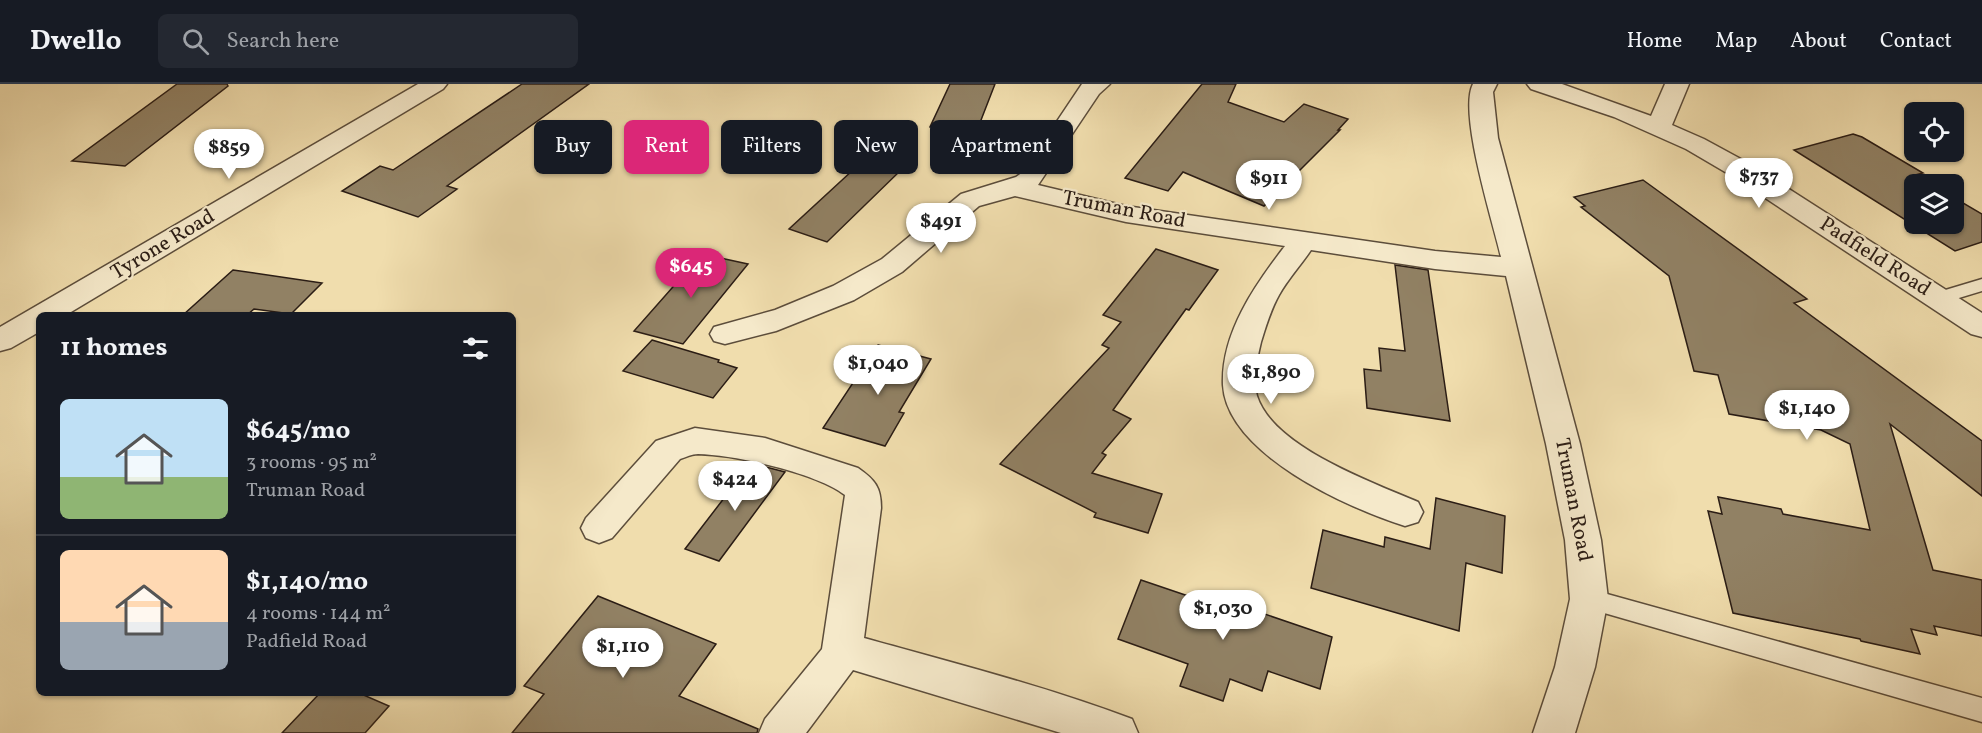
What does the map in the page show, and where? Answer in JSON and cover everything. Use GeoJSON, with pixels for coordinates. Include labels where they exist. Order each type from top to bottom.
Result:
{"type":"FeatureCollection","features":[{"type":"Feature","properties":{"kind":"street","name":"Tyrone Road"},"geometry":{"type":"LineString","coordinates":[[50,312],[435,84]]}},
{"type":"Feature","properties":{"kind":"street"},"geometry":{"type":"LineString","coordinates":[[1016,188],[1025,184],[1032,177],[1090,89],[1098,84]]}},
{"type":"Feature","properties":{"kind":"street","name":"Truman Road"},"geometry":{"type":"LineString","coordinates":[[1485,84],[1481,92],[1485,138],[1567,465],[1583,540],[1589,599],[1575,667],[1554,733]]}},
{"type":"Feature","properties":{"kind":"street","name":"Padfield Road"},"geometry":{"type":"LineString","coordinates":[[1539,84],[1659,126],[1741,170],[1982,327]]}},
{"type":"Feature","properties":{"kind":"street"},"geometry":{"type":"LineString","coordinates":[[1659,126],[1677,84]]}},
{"type":"Feature","properties":{"kind":"street","name":"Truman Road"},"geometry":{"type":"LineString","coordinates":[[725,334],[767,325],[830,299],[881,273],[970,200],[990,192],[1016,188],[1126,214],[1435,260],[1518,268]]}},
{"type":"Feature","properties":{"kind":"street"},"geometry":{"type":"LineString","coordinates":[[1305,239],[1261,302],[1241,356],[1240,395],[1250,419],[1269,439],[1301,462],[1405,512]]}},
{"type":"Feature","properties":{"kind":"street"},"geometry":{"type":"LineString","coordinates":[[0,341],[36,320]]}},
{"type":"Feature","properties":{"kind":"street"},"geometry":{"type":"LineString","coordinates":[[599,528],[668,450],[694,441],[765,451],[846,477],[858,486],[863,493],[863,508],[842,649],[835,665],[780,733]]}},
{"type":"Feature","properties":{"kind":"street"},"geometry":{"type":"LineString","coordinates":[[842,649],[1056,712],[1117,733]]}},
{"type":"Feature","properties":{"kind":"lane"},"geometry":{"type":"LineString","coordinates":[[1939,298],[1982,285]]}},
{"type":"Feature","properties":{"kind":"lane"},"geometry":{"type":"LineString","coordinates":[[1589,599],[1982,710]]}},
{"type":"Feature","properties":{"kind":"building"},"geometry":{"type":"Polygon","coordinates":[[[177,84],[227,84],[228,86],[125,166],[72,161],[177,84]]]}},
{"type":"Feature","properties":{"kind":"building"},"geometry":{"type":"Polygon","coordinates":[[[522,84],[589,84],[539,120],[534,120],[534,124],[447,186],[457,189],[418,217],[342,191],[380,166],[393,170],[522,84]]]}},
{"type":"Feature","properties":{"kind":"building"},"geometry":{"type":"Polygon","coordinates":[[[950,84],[995,84],[981,120],[933,120],[950,84]]]}},
{"type":"Feature","properties":{"kind":"building"},"geometry":{"type":"Polygon","coordinates":[[[1202,84],[1236,84],[1228,102],[1284,122],[1304,104],[1348,119],[1338,130],[1340,130],[1264,206],[1183,172],[1168,191],[1125,178],[1202,84]]]}},
{"type":"Feature","properties":{"kind":"building"},"geometry":{"type":"Polygon","coordinates":[[[1853,134],[1923,173],[1904,174],[1904,219],[1794,150],[1853,134]]]}},
{"type":"Feature","properties":{"kind":"building"},"geometry":{"type":"Polygon","coordinates":[[[849,174],[897,174],[827,242],[789,229],[849,174]]]}},
{"type":"Feature","properties":{"kind":"building"},"geometry":{"type":"Polygon","coordinates":[[[1643,180],[1807,299],[1794,303],[1982,441],[1982,496],[1890,424],[1933,570],[1982,580],[1982,636],[1934,626],[1937,635],[1911,629],[1920,654],[1860,639],[1733,613],[1708,511],[1722,514],[1718,497],[1781,509],[1783,514],[1870,530],[1850,444],[1821,430],[1729,414],[1718,375],[1694,371],[1669,276],[1581,207],[1585,206],[1574,197],[1643,180]]]}},
{"type":"Feature","properties":{"kind":"building"},"geometry":{"type":"Polygon","coordinates":[[[1964,203],[1982,214],[1982,242],[1955,251],[1928,234],[1964,234],[1964,203]]]}},
{"type":"Feature","properties":{"kind":"building"},"geometry":{"type":"Polygon","coordinates":[[[1156,249],[1218,270],[1189,310],[1186,309],[1113,410],[1131,419],[1102,453],[1106,455],[1092,473],[1162,494],[1148,533],[1094,517],[1096,513],[1000,464],[1109,348],[1102,345],[1121,322],[1103,315],[1156,249]]]}},
{"type":"Feature","properties":{"kind":"building"},"geometry":{"type":"Polygon","coordinates":[[[702,254],[748,264],[683,344],[634,331],[702,254]]]}},
{"type":"Feature","properties":{"kind":"building"},"geometry":{"type":"Polygon","coordinates":[[[1395,265],[1428,270],[1450,421],[1367,408],[1364,369],[1381,371],[1379,348],[1405,351],[1395,265]]]}},
{"type":"Feature","properties":{"kind":"building"},"geometry":{"type":"Polygon","coordinates":[[[233,270],[322,283],[293,312],[254,309],[250,312],[186,312],[233,270]]]}},
{"type":"Feature","properties":{"kind":"building"},"geometry":{"type":"Polygon","coordinates":[[[652,340],[719,360],[718,362],[737,368],[713,398],[623,371],[652,340]]]}},
{"type":"Feature","properties":{"kind":"building"},"geometry":{"type":"Polygon","coordinates":[[[878,345],[931,359],[899,412],[904,413],[885,446],[823,428],[878,345]]]}},
{"type":"Feature","properties":{"kind":"building"},"geometry":{"type":"Polygon","coordinates":[[[751,463],[785,472],[719,561],[685,549],[751,463]]]}},
{"type":"Feature","properties":{"kind":"building"},"geometry":{"type":"Polygon","coordinates":[[[1436,498],[1505,516],[1502,573],[1466,563],[1459,631],[1311,588],[1323,530],[1384,547],[1385,537],[1430,549],[1436,498]]]}},
{"type":"Feature","properties":{"kind":"building"},"geometry":{"type":"Polygon","coordinates":[[[1141,580],[1200,600],[1203,593],[1332,637],[1320,689],[1268,671],[1262,691],[1230,679],[1223,701],[1180,686],[1188,664],[1118,639],[1141,580]]]}},
{"type":"Feature","properties":{"kind":"building"},"geometry":{"type":"Polygon","coordinates":[[[598,596],[716,644],[679,696],[758,729],[757,733],[512,733],[544,694],[524,686],[598,596]]]}},
{"type":"Feature","properties":{"kind":"building"},"geometry":{"type":"Polygon","coordinates":[[[317,696],[366,696],[389,706],[365,733],[282,733],[317,696]]]}}]}
